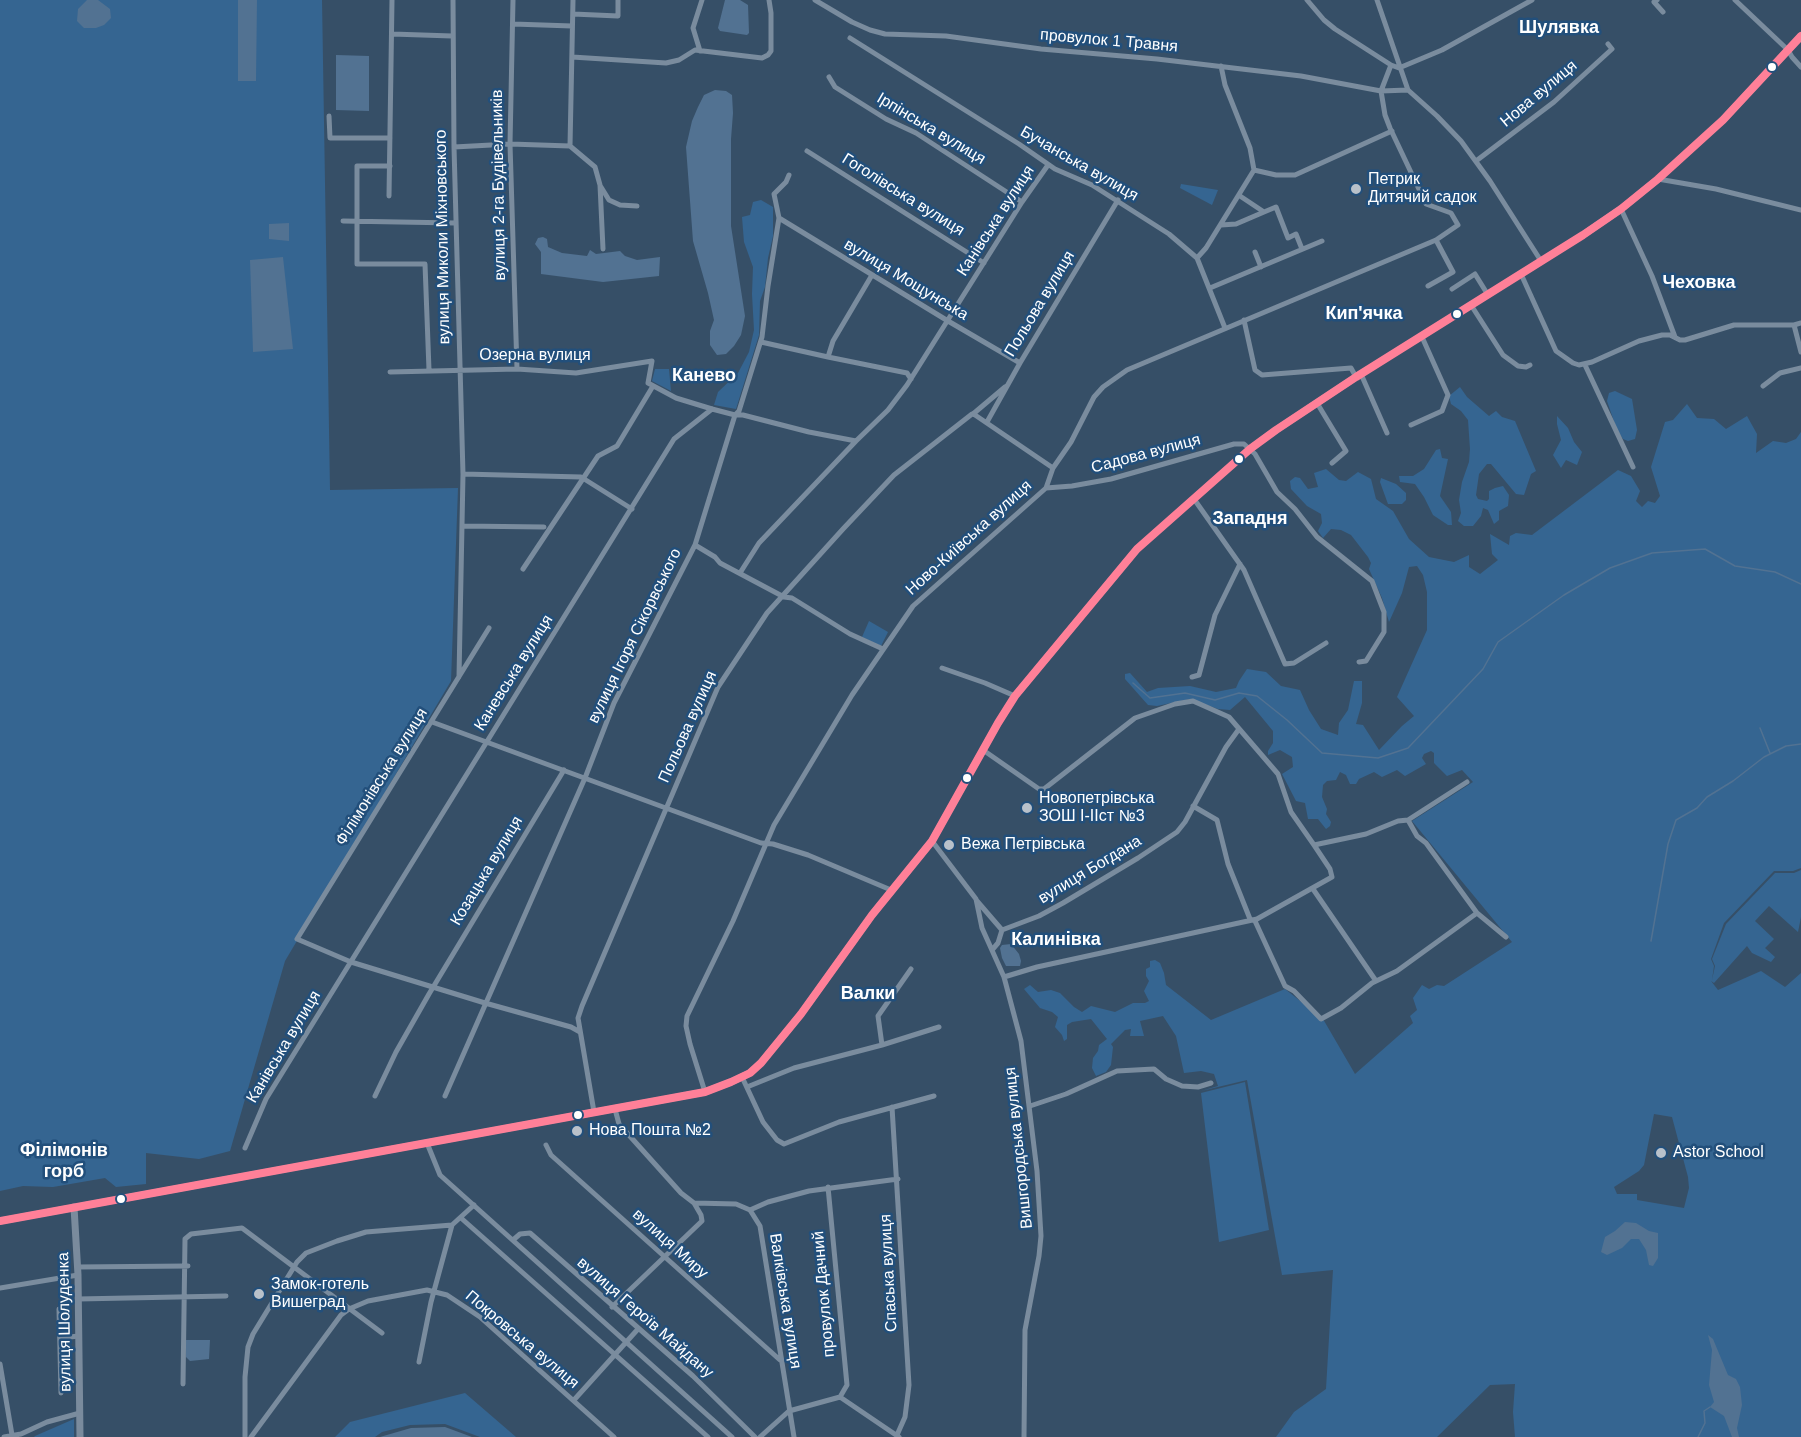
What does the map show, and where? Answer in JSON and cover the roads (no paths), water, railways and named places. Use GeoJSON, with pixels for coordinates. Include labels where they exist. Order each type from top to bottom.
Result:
{"type":"FeatureCollection","features":[{"type":"Feature","properties":{"kind":"main road"},"geometry":{"type":"LineString","coordinates":[[0,1221],[705,1092],[742,1077],[761,1063],[801,1014],[891,890],[932,841],[1015,696],[1137,549],[1250,449],[1317,403],[1621,208],[1658,179],[1723,120],[1801,36]]}},
{"type":"Feature","properties":{"kind":"main road","name":"вулиця Шолуденка"},"geometry":{"type":"LineString","coordinates":[[74,1207],[78,1271],[80,1437]]}},
{"type":"Feature","properties":{"kind":"street"},"geometry":{"type":"LineString","coordinates":[[389,196],[392,0]]}},
{"type":"Feature","properties":{"kind":"street","name":"вулиця Миколи Міхновського"},"geometry":{"type":"LineString","coordinates":[[453,0],[453,147],[464,474],[459,676]]}},
{"type":"Feature","properties":{"kind":"street","name":"вулиця 2-га Будівельників"},"geometry":{"type":"LineString","coordinates":[[513,0],[510,144],[517,369]]}},
{"type":"Feature","properties":{"kind":"street"},"geometry":{"type":"LineString","coordinates":[[570,146],[573,0]]}},
{"type":"Feature","properties":{"kind":"street"},"geometry":{"type":"LineString","coordinates":[[573,14],[618,16],[618,0]]}},
{"type":"Feature","properties":{"kind":"street"},"geometry":{"type":"LineString","coordinates":[[698,50],[693,28],[702,0]]}},
{"type":"Feature","properties":{"kind":"street"},"geometry":{"type":"LineString","coordinates":[[572,57],[666,63],[679,60],[698,50],[762,58],[771,51],[769,0]]}},
{"type":"Feature","properties":{"kind":"street","name":"провулок 1 Травня"},"geometry":{"type":"LineString","coordinates":[[815,0],[852,22],[885,34],[946,36],[1041,49],[1301,76],[1381,91],[1408,90]]}},
{"type":"Feature","properties":{"kind":"street"},"geometry":{"type":"LineString","coordinates":[[1307,0],[1335,29],[1399,68],[1442,50],[1532,0]]}},
{"type":"Feature","properties":{"kind":"street"},"geometry":{"type":"LineString","coordinates":[[1377,0],[1408,90],[1437,116],[1476,161],[1541,261]]}},
{"type":"Feature","properties":{"kind":"street"},"geometry":{"type":"LineString","coordinates":[[1657,0],[1654,2],[1663,12]]}},
{"type":"Feature","properties":{"kind":"street"},"geometry":{"type":"LineString","coordinates":[[1735,0],[1788,50],[1801,67]]}},
{"type":"Feature","properties":{"kind":"street"},"geometry":{"type":"LineString","coordinates":[[513,24],[572,26]]}},
{"type":"Feature","properties":{"kind":"street"},"geometry":{"type":"LineString","coordinates":[[392,34],[452,36]]}},
{"type":"Feature","properties":{"kind":"street","name":"Бучанська вулиця"},"geometry":{"type":"LineString","coordinates":[[850,38],[1019,144],[1048,165],[1092,185],[1168,234],[1197,258],[1225,328]]}},
{"type":"Feature","properties":{"kind":"street","name":"Нова вулиця"},"geometry":{"type":"LineString","coordinates":[[1476,161],[1554,102],[1612,49],[1608,44]]}},
{"type":"Feature","properties":{"kind":"street"},"geometry":{"type":"LineString","coordinates":[[1254,170],[1276,175],[1295,175],[1392,131],[1385,114],[1381,91],[1391,65]]}},
{"type":"Feature","properties":{"kind":"street"},"geometry":{"type":"LineString","coordinates":[[1197,258],[1240,196],[1254,170],[1250,148],[1225,85],[1221,66]]}},
{"type":"Feature","properties":{"kind":"street","name":"Ірпінська вулиця"},"geometry":{"type":"LineString","coordinates":[[829,77],[835,87],[886,119],[916,133],[1022,202]]}},
{"type":"Feature","properties":{"kind":"street"},"geometry":{"type":"LineString","coordinates":[[329,116],[330,138],[390,138]]}},
{"type":"Feature","properties":{"kind":"street","name":"Ново-Київська вулиця"},"geometry":{"type":"LineString","coordinates":[[705,1092],[690,1044],[686,1026],[687,1016],[733,921],[774,825],[852,695],[913,606],[1046,488],[1053,468],[1071,442],[1094,397],[1103,387],[1127,370],[1436,240],[1458,225],[1451,213],[1426,204],[1392,131]]}},
{"type":"Feature","properties":{"kind":"street"},"geometry":{"type":"LineString","coordinates":[[453,147],[510,144],[570,146],[595,167],[600,185],[603,249]]}},
{"type":"Feature","properties":{"kind":"street","name":"Гоголівська вулиця"},"geometry":{"type":"LineString","coordinates":[[807,151],[984,262]]}},
{"type":"Feature","properties":{"kind":"street","name":"Канівська вулиця"},"geometry":{"type":"LineString","coordinates":[[948,321],[1022,202],[1048,165]]}},
{"type":"Feature","properties":{"kind":"street"},"geometry":{"type":"LineString","coordinates":[[390,166],[357,166],[357,264],[425,264],[429,370]]}},
{"type":"Feature","properties":{"kind":"street","name":"вулиця Ігоря Сікорвського"},"geometry":{"type":"LineString","coordinates":[[445,1096],[585,778],[614,703],[695,545],[735,415],[739,411],[761,342],[779,218],[774,194],[786,182],[789,175]]}},
{"type":"Feature","properties":{"kind":"street"},"geometry":{"type":"LineString","coordinates":[[1658,179],[1716,189],[1801,210]]}},
{"type":"Feature","properties":{"kind":"street"},"geometry":{"type":"LineString","coordinates":[[600,185],[609,200],[620,206],[637,206]]}},
{"type":"Feature","properties":{"kind":"street"},"geometry":{"type":"LineString","coordinates":[[1240,196],[1264,212]]}},
{"type":"Feature","properties":{"kind":"street","name":"Польова вулиця"},"geometry":{"type":"LineString","coordinates":[[987,422],[1118,201]]}},
{"type":"Feature","properties":{"kind":"street"},"geometry":{"type":"LineString","coordinates":[[1221,225],[1236,224],[1276,207],[1288,238],[1296,234],[1302,249]]}},
{"type":"Feature","properties":{"kind":"street"},"geometry":{"type":"LineString","coordinates":[[1621,208],[1652,276],[1676,339]]}},
{"type":"Feature","properties":{"kind":"street","name":"вулиця Мощунська"},"geometry":{"type":"LineString","coordinates":[[779,218],[1020,363]]}},
{"type":"Feature","properties":{"kind":"street"},"geometry":{"type":"LineString","coordinates":[[343,221],[456,223]]}},
{"type":"Feature","properties":{"kind":"street"},"geometry":{"type":"LineString","coordinates":[[1428,286],[1452,272],[1436,240]]}},
{"type":"Feature","properties":{"kind":"street"},"geometry":{"type":"LineString","coordinates":[[1210,288],[1322,241]]}},
{"type":"Feature","properties":{"kind":"street"},"geometry":{"type":"LineString","coordinates":[[1255,252],[1261,267]]}},
{"type":"Feature","properties":{"kind":"street"},"geometry":{"type":"LineString","coordinates":[[1452,289],[1475,274],[1488,295]]}},
{"type":"Feature","properties":{"kind":"street"},"geometry":{"type":"LineString","coordinates":[[1521,274],[1556,351],[1574,363],[1585,364],[1650,337],[1670,335],[1676,339],[1685,340],[1734,326],[1801,323]]}},
{"type":"Feature","properties":{"kind":"street"},"geometry":{"type":"LineString","coordinates":[[828,357],[833,341],[872,275]]}},
{"type":"Feature","properties":{"kind":"street"},"geometry":{"type":"LineString","coordinates":[[1472,305],[1503,355],[1518,366],[1530,365]]}},
{"type":"Feature","properties":{"kind":"street"},"geometry":{"type":"LineString","coordinates":[[1244,320],[1255,370],[1262,375],[1351,368],[1359,376],[1387,433]]}},
{"type":"Feature","properties":{"kind":"street"},"geometry":{"type":"LineString","coordinates":[[740,573],[759,543],[888,410],[948,321]]}},
{"type":"Feature","properties":{"kind":"street"},"geometry":{"type":"LineString","coordinates":[[1794,325],[1801,352]]}},
{"type":"Feature","properties":{"kind":"street"},"geometry":{"type":"LineString","coordinates":[[1410,425],[1442,411],[1448,395],[1422,337]]}},
{"type":"Feature","properties":{"kind":"street"},"geometry":{"type":"LineString","coordinates":[[761,342],[907,373],[911,379]]}},
{"type":"Feature","properties":{"kind":"street","name":"Озерна вулиця"},"geometry":{"type":"LineString","coordinates":[[390,372],[517,369],[576,373],[652,361],[648,383],[653,386]]}},
{"type":"Feature","properties":{"kind":"street"},"geometry":{"type":"LineString","coordinates":[[1585,364],[1633,467]]}},
{"type":"Feature","properties":{"kind":"street"},"geometry":{"type":"LineString","coordinates":[[1763,386],[1780,373],[1801,368]]}},
{"type":"Feature","properties":{"kind":"street","name":"Польова вулиця"},"geometry":{"type":"LineString","coordinates":[[594,1112],[578,1018],[718,687],[767,613],[894,475],[1008,384]]}},
{"type":"Feature","properties":{"kind":"street"},"geometry":{"type":"LineString","coordinates":[[523,569],[598,456],[617,446],[653,386],[676,398],[712,409],[856,441]]}},
{"type":"Feature","properties":{"kind":"street"},"geometry":{"type":"LineString","coordinates":[[1317,403],[1346,451],[1332,463]]}},
{"type":"Feature","properties":{"kind":"street","name":"Каневська вулиця"},"geometry":{"type":"LineString","coordinates":[[351,962],[674,439],[712,409]]}},
{"type":"Feature","properties":{"kind":"street"},"geometry":{"type":"LineString","coordinates":[[972,414],[987,422],[1023,452],[1053,468]]}},
{"type":"Feature","properties":{"kind":"street","name":"Садова вулиця"},"geometry":{"type":"LineString","coordinates":[[1046,488],[1111,479],[1234,444],[1244,444],[1250,449]]}},
{"type":"Feature","properties":{"kind":"street"},"geometry":{"type":"LineString","coordinates":[[1250,449],[1277,492],[1295,509],[1317,537],[1372,581],[1384,612],[1384,632],[1366,662],[1359,663]]}},
{"type":"Feature","properties":{"kind":"street"},"geometry":{"type":"LineString","coordinates":[[464,474],[581,477],[632,509]]}},
{"type":"Feature","properties":{"kind":"street"},"geometry":{"type":"LineString","coordinates":[[1194,499],[1240,564],[1285,664],[1294,663],[1326,643]]}},
{"type":"Feature","properties":{"kind":"street"},"geometry":{"type":"LineString","coordinates":[[462,526],[544,527]]}},
{"type":"Feature","properties":{"kind":"street"},"geometry":{"type":"LineString","coordinates":[[695,545],[715,557],[720,563],[784,597],[792,598],[850,634],[883,649]]}},
{"type":"Feature","properties":{"kind":"street"},"geometry":{"type":"LineString","coordinates":[[1192,677],[1199,675],[1215,615],[1240,564]]}},
{"type":"Feature","properties":{"kind":"street","name":"Філімонівська вулиця"},"geometry":{"type":"LineString","coordinates":[[351,962],[297,939],[489,628]]}},
{"type":"Feature","properties":{"kind":"street"},"geometry":{"type":"LineString","coordinates":[[942,668],[1015,696]]}},
{"type":"Feature","properties":{"kind":"street"},"geometry":{"type":"LineString","coordinates":[[983,750],[1039,789],[1044,789],[1135,718],[1175,704],[1193,701],[1229,717],[1278,774],[1291,812],[1332,874],[1332,877],[1313,889],[1263,916],[1242,923],[1004,977]]}},
{"type":"Feature","properties":{"kind":"street"},"geometry":{"type":"LineString","coordinates":[[432,722],[765,844],[773,844],[808,855],[891,890]]}},
{"type":"Feature","properties":{"kind":"street","name":"вулиця Богдана"},"geometry":{"type":"LineString","coordinates":[[1002,930],[1047,912],[1178,832],[1226,747],[1239,729]]}},
{"type":"Feature","properties":{"kind":"street","name":"Козацька вулиця"},"geometry":{"type":"LineString","coordinates":[[375,1096],[396,1052],[434,986],[564,770]]}},
{"type":"Feature","properties":{"kind":"street"},"geometry":{"type":"LineString","coordinates":[[1314,845],[1366,834],[1398,821],[1408,820],[1467,782]]}},
{"type":"Feature","properties":{"kind":"street"},"geometry":{"type":"LineString","coordinates":[[1193,806],[1217,820],[1228,864],[1250,919],[1255,921],[1286,986],[1322,1019],[1341,1008],[1376,981],[1397,971],[1477,913]]}},
{"type":"Feature","properties":{"kind":"street"},"geometry":{"type":"LineString","coordinates":[[1408,820],[1417,836],[1426,843],[1477,913],[1506,937]]}},
{"type":"Feature","properties":{"kind":"street","name":"Вишгородська вулиця"},"geometry":{"type":"LineString","coordinates":[[932,841],[1002,930]]}},
{"type":"Feature","properties":{"kind":"street"},"geometry":{"type":"LineString","coordinates":[[1313,889],[1376,981]]}},
{"type":"Feature","properties":{"kind":"street","name":"Вишгородська вулиця"},"geometry":{"type":"LineString","coordinates":[[976,899],[982,928],[1004,977],[1021,1041],[1037,1171],[1041,1236],[1024,1330],[1024,1437]]}},
{"type":"Feature","properties":{"kind":"street"},"geometry":{"type":"LineString","coordinates":[[992,950],[998,943],[1002,930]]}},
{"type":"Feature","properties":{"kind":"street"},"geometry":{"type":"LineString","coordinates":[[351,962],[434,986],[485,1004],[571,1027],[580,1032]]}},
{"type":"Feature","properties":{"kind":"street","name":"Канівська вулиця"},"geometry":{"type":"LineString","coordinates":[[245,1148],[267,1099],[351,962]]}},
{"type":"Feature","properties":{"kind":"street"},"geometry":{"type":"LineString","coordinates":[[882,1045],[878,1016],[911,969]]}},
{"type":"Feature","properties":{"kind":"street"},"geometry":{"type":"LineString","coordinates":[[747,1086],[794,1068],[882,1045],[939,1027]]}},
{"type":"Feature","properties":{"kind":"street"},"geometry":{"type":"LineString","coordinates":[[1030,1106],[1066,1094],[1117,1071],[1154,1069],[1166,1079],[1182,1086],[1198,1087],[1211,1083]]}},
{"type":"Feature","properties":{"kind":"street"},"geometry":{"type":"LineString","coordinates":[[742,1077],[763,1122],[777,1140],[784,1144],[839,1122],[934,1096]]}},
{"type":"Feature","properties":{"kind":"street","name":"Спаська вулиця"},"geometry":{"type":"LineString","coordinates":[[892,1107],[909,1385],[905,1417],[898,1436]]}},
{"type":"Feature","properties":{"kind":"street"},"geometry":{"type":"LineString","coordinates":[[612,1307],[702,1221],[694,1203],[681,1193],[625,1131],[617,1119],[615,1109]]}},
{"type":"Feature","properties":{"kind":"street"},"geometry":{"type":"LineString","coordinates":[[427,1143],[440,1175],[732,1437]]}},
{"type":"Feature","properties":{"kind":"street","name":"вулиця Миру"},"geometry":{"type":"LineString","coordinates":[[546,1145],[551,1155],[780,1360]]}},
{"type":"Feature","properties":{"kind":"street"},"geometry":{"type":"LineString","coordinates":[[694,1203],[736,1204],[750,1210],[778,1199],[828,1187],[898,1179]]}},
{"type":"Feature","properties":{"kind":"street","name":"провулок Дачний"},"geometry":{"type":"LineString","coordinates":[[828,1187],[847,1385],[840,1396]]}},
{"type":"Feature","properties":{"kind":"street"},"geometry":{"type":"LineString","coordinates":[[245,1437],[245,1377],[248,1347],[297,1262],[306,1253],[366,1232],[452,1225],[474,1205]]}},
{"type":"Feature","properties":{"kind":"street","name":"Валківська вулиця"},"geometry":{"type":"LineString","coordinates":[[750,1210],[760,1226],[794,1437]]}},
{"type":"Feature","properties":{"kind":"street"},"geometry":{"type":"LineString","coordinates":[[461,1218],[708,1437]]}},
{"type":"Feature","properties":{"kind":"street"},"geometry":{"type":"LineString","coordinates":[[420,1362],[452,1225]]}},
{"type":"Feature","properties":{"kind":"street"},"geometry":{"type":"LineString","coordinates":[[183,1384],[186,1266],[184,1239],[191,1234],[242,1228],[250,1232],[294,1269],[382,1333]]}},
{"type":"Feature","properties":{"kind":"street","name":"вулиця Героїв Майдану"},"geometry":{"type":"LineString","coordinates":[[513,1240],[520,1234],[530,1233],[693,1376],[755,1437]]}},
{"type":"Feature","properties":{"kind":"street"},"geometry":{"type":"LineString","coordinates":[[0,1288],[78,1271],[186,1266]]}},
{"type":"Feature","properties":{"kind":"street"},"geometry":{"type":"LineString","coordinates":[[251,1437],[340,1316],[349,1309],[368,1301],[426,1290],[435,1291]]}},
{"type":"Feature","properties":{"kind":"street","name":"Покровська вулиця"},"geometry":{"type":"LineString","coordinates":[[435,1291],[447,1295],[480,1317],[614,1437]]}},
{"type":"Feature","properties":{"kind":"street"},"geometry":{"type":"LineString","coordinates":[[78,1299],[226,1296]]}},
{"type":"Feature","properties":{"kind":"street"},"geometry":{"type":"LineString","coordinates":[[59,1309],[61,1394]]}},
{"type":"Feature","properties":{"kind":"street"},"geometry":{"type":"LineString","coordinates":[[574,1400],[638,1329]]}},
{"type":"Feature","properties":{"kind":"street"},"geometry":{"type":"LineString","coordinates":[[60,1338],[79,1336]]}},
{"type":"Feature","properties":{"kind":"street"},"geometry":{"type":"LineString","coordinates":[[0,1364],[12,1435]]}},
{"type":"Feature","properties":{"kind":"street"},"geometry":{"type":"LineString","coordinates":[[760,1437],[789,1410],[840,1396],[898,1436]]}},
{"type":"Feature","properties":{"kind":"street"},"geometry":{"type":"LineString","coordinates":[[4,1437],[80,1413]]}},
{"type":"Feature","properties":{"kind":"waterway"},"geometry":{"type":"LineString","coordinates":[[1133,683],[1150,698],[1185,693],[1215,700],[1239,693],[1257,696],[1322,753],[1378,758],[1408,748],[1483,669],[1498,642],[1564,595],[1610,568],[1652,553],[1705,549],[1735,566],[1775,572],[1801,584]]}},
{"type":"Feature","properties":{"kind":"waterway"},"geometry":{"type":"LineString","coordinates":[[1760,728],[1770,753]]}},
{"type":"Feature","properties":{"kind":"waterway"},"geometry":{"type":"LineString","coordinates":[[1651,941],[1668,844],[1676,820],[1697,808],[1707,797],[1733,781],[1764,757],[1786,746],[1801,744]]}},
{"type":"Feature","properties":{"kind":"waterway"},"geometry":{"type":"LineString","coordinates":[[1698,1437],[1705,1423],[1704,1411],[1710,1407]]}},
{"type":"Feature","properties":{"kind":"place","name":"Петрик Дитячий садок"},"geometry":{"type":"Point","coordinates":[1356,189]}},
{"type":"Feature","properties":{"kind":"place","name":"Новопетрівська ЗОШ I-IIст №3"},"geometry":{"type":"Point","coordinates":[1027,808]}},
{"type":"Feature","properties":{"kind":"place","name":"Вежа Петрівська"},"geometry":{"type":"Point","coordinates":[949,845]}},
{"type":"Feature","properties":{"kind":"place","name":"Нова Пошта №2"},"geometry":{"type":"Point","coordinates":[577,1131]}},
{"type":"Feature","properties":{"kind":"place","name":"Astor School"},"geometry":{"type":"Point","coordinates":[1661,1153]}},
{"type":"Feature","properties":{"kind":"place","name":"Замок-готель Вишеград"},"geometry":{"type":"Point","coordinates":[259,1294]}},
{"type":"Feature","properties":{"kind":"district","name":"Шулявка"},"geometry":{"type":"Point","coordinates":[1559,28]}},
{"type":"Feature","properties":{"kind":"district","name":"Чеховка"},"geometry":{"type":"Point","coordinates":[1699,283]}},
{"type":"Feature","properties":{"kind":"district","name":"Кип'ячка"},"geometry":{"type":"Point","coordinates":[1364,314]}},
{"type":"Feature","properties":{"kind":"district","name":"Канево"},"geometry":{"type":"Point","coordinates":[704,376]}},
{"type":"Feature","properties":{"kind":"district","name":"Западня"},"geometry":{"type":"Point","coordinates":[1250,519]}},
{"type":"Feature","properties":{"kind":"district","name":"Калинівка"},"geometry":{"type":"Point","coordinates":[1056,940]}},
{"type":"Feature","properties":{"kind":"district","name":"Валки"},"geometry":{"type":"Point","coordinates":[868,994]}},
{"type":"Feature","properties":{"kind":"district","name":"Філімонів горб"},"geometry":{"type":"Point","coordinates":[64,1161]}}]}
